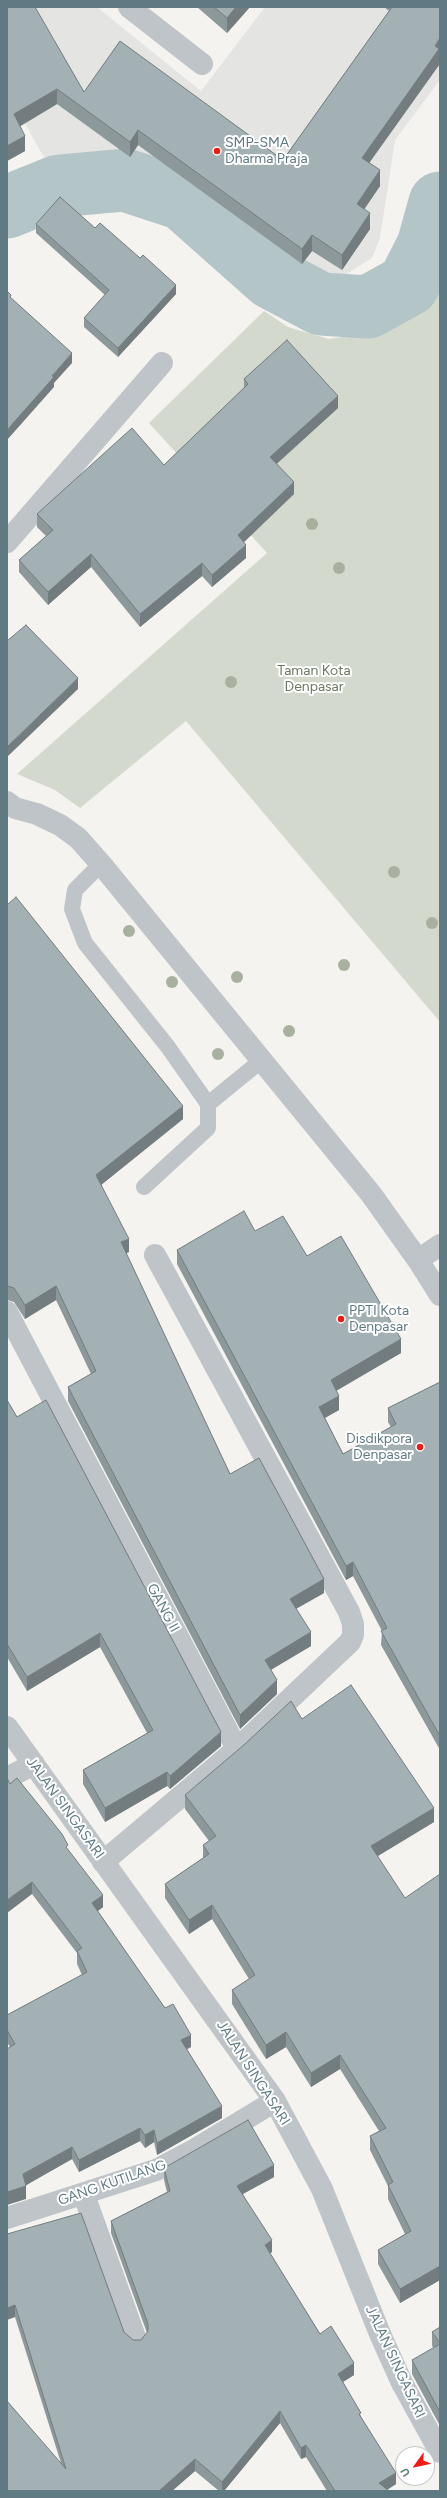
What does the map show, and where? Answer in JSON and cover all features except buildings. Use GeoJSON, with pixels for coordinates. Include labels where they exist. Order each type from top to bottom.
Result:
{"type":"FeatureCollection","features":[{"type":"Feature","properties":{"kind":"street"},"geometry":{"type":"LineString","coordinates":[[129,7],[202,64]]}},
{"type":"Feature","properties":{"kind":"street"},"geometry":{"type":"LineString","coordinates":[[7,542],[162,363]]}},
{"type":"Feature","properties":{"kind":"street"},"geometry":{"type":"LineString","coordinates":[[10,807],[37,814],[60,825],[78,838],[101,864],[371,1194],[418,1260],[440,1295]]}},
{"type":"Feature","properties":{"kind":"street"},"geometry":{"type":"LineString","coordinates":[[418,1260],[440,1245]]}},
{"type":"Feature","properties":{"kind":"street"},"geometry":{"type":"LineString","coordinates":[[103,1862],[237,1750],[350,1642],[353,1635],[353,1624],[349,1612],[155,1255]]}},
{"type":"Feature","properties":{"kind":"street","name":"GANG II"},"geometry":{"type":"LineString","coordinates":[[7,1312],[237,1750]]}},
{"type":"Feature","properties":{"kind":"street","name":"JALAN SINGASARI"},"geometry":{"type":"LineString","coordinates":[[7,1727],[275,2101],[322,2189],[383,2341],[402,2383],[440,2452]]}},
{"type":"Feature","properties":{"kind":"street"},"geometry":{"type":"LineString","coordinates":[[7,1778],[34,1764]]}},
{"type":"Feature","properties":{"kind":"street","name":"GANG KUTILANG"},"geometry":{"type":"LineString","coordinates":[[7,2218],[84,2195],[156,2170],[194,2150],[275,2101]]}},
{"type":"Feature","properties":{"kind":"street"},"geometry":{"type":"LineString","coordinates":[[84,2195],[136,2340]]}},
{"type":"Feature","properties":{"kind":"lane"},"geometry":{"type":"LineString","coordinates":[[101,864],[75,890],[72,909],[85,943],[168,1047],[208,1104],[208,1128],[144,1187]]}},
{"type":"Feature","properties":{"kind":"lane"},"geometry":{"type":"LineString","coordinates":[[208,1104],[262,1060]]}},
{"type":"Feature","properties":{"kind":"shaded area","name":"SMP-SMA Dharma Praja"},"geometry":{"type":"Polygon","coordinates":[[[7,7],[97,7],[201,91],[265,7],[440,7],[440,80],[395,140],[380,238],[372,258],[329,285],[312,284],[278,269],[218,212],[160,174],[119,162],[86,163],[54,175],[7,92],[7,7]]]}},
{"type":"Feature","properties":{"kind":"green space","name":"Taman Kota Denpasar"},"geometry":{"type":"Polygon","coordinates":[[[440,263],[440,1022],[186,721],[80,808],[55,790],[17,774],[267,553],[149,423],[264,311],[288,327],[329,339],[368,333],[402,315],[440,263]]]}},
{"type":"Feature","properties":{"kind":"waterway"},"geometry":{"type":"LineString","coordinates":[[7,207],[59,186],[125,180],[183,199],[272,278],[321,304],[368,307],[408,285],[428,246],[440,203]]}},
{"type":"Feature","properties":{"kind":"place","name":"SMP-SMA Dharma Praja"},"geometry":{"type":"Point","coordinates":[217,151]}},
{"type":"Feature","properties":{"kind":"place","name":"PPTI Kota Denpasar"},"geometry":{"type":"Point","coordinates":[341,1319]}},
{"type":"Feature","properties":{"kind":"place","name":"Disdikpora Denpasar"},"geometry":{"type":"Point","coordinates":[420,1447]}}]}
